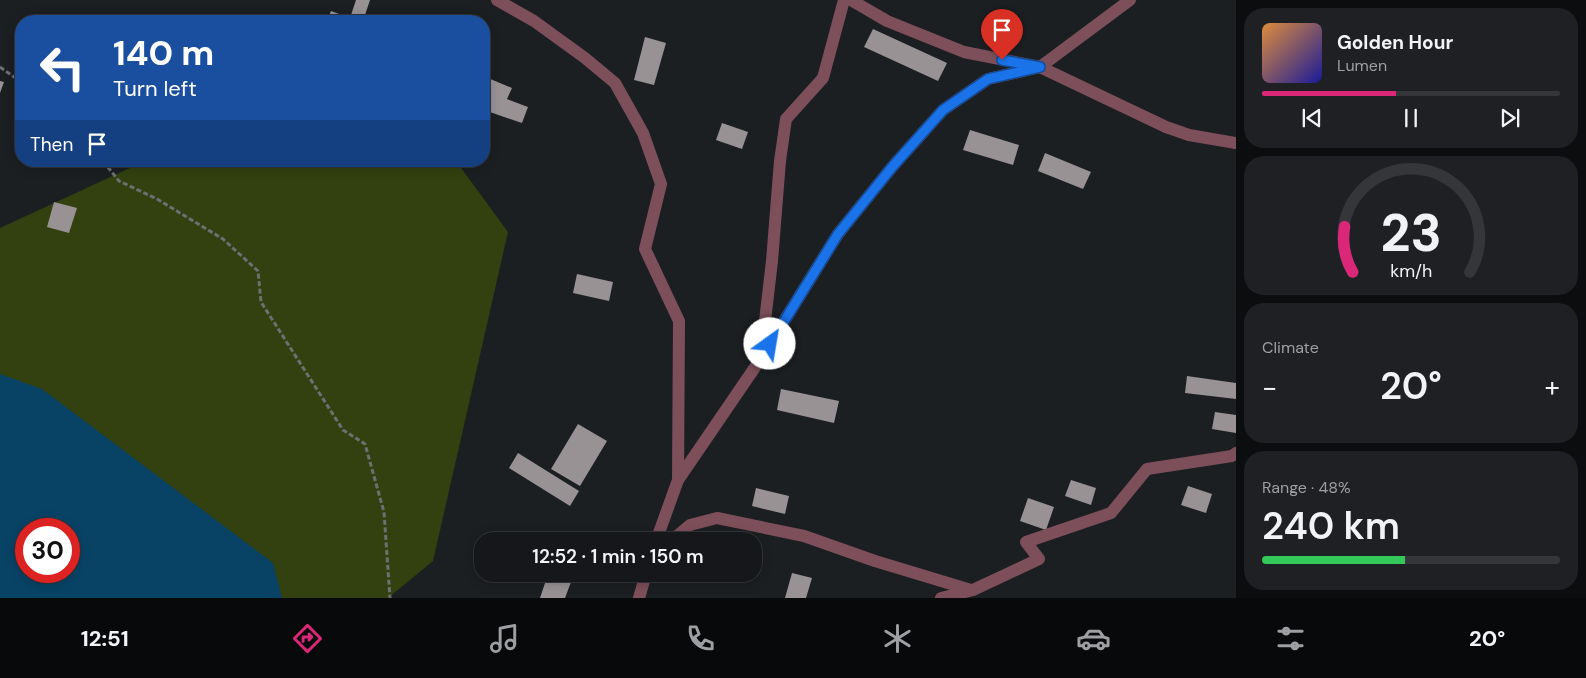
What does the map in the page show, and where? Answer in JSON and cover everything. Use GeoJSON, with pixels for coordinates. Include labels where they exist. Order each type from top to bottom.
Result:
{"type":"FeatureCollection","features":[{"type":"Feature","properties":{"kind":"street"},"geometry":{"type":"LineString","coordinates":[[497,0],[534,21],[616,83],[643,133],[660,184],[645,249],[679,321],[678,480]]}},
{"type":"Feature","properties":{"kind":"street"},"geometry":{"type":"LineString","coordinates":[[760,360],[772,261],[780,161],[786,120],[823,78],[844,0]]}},
{"type":"Feature","properties":{"kind":"street"},"geometry":{"type":"LineString","coordinates":[[852,0],[886,21],[964,52],[1040,67],[1166,127],[1189,135],[1236,143]]}},
{"type":"Feature","properties":{"kind":"street"},"geometry":{"type":"LineString","coordinates":[[659,532],[678,480],[760,360],[838,234],[893,166],[943,110],[988,79],[1040,67],[1125,1]]}},
{"type":"Feature","properties":{"kind":"street"},"geometry":{"type":"LineString","coordinates":[[941,598],[974,590],[1039,558],[1026,542],[1111,512],[1147,469],[1232,456],[1236,453]]}},
{"type":"Feature","properties":{"kind":"street"},"geometry":{"type":"LineString","coordinates":[[682,532],[690,525],[717,518],[804,536],[875,562],[974,590]]}},
{"type":"Feature","properties":{"kind":"street"},"geometry":{"type":"LineString","coordinates":[[639,598],[644,582]]}},
{"type":"Feature","properties":{"kind":"path"},"geometry":{"type":"LineString","coordinates":[[0,67],[15,78]]}},
{"type":"Feature","properties":{"kind":"path"},"geometry":{"type":"LineString","coordinates":[[108,167],[119,181],[156,199],[223,238],[258,271],[261,302],[343,430],[365,444],[384,512],[390,598]]}},
{"type":"Feature","properties":{"kind":"green space"},"geometry":{"type":"Polygon","coordinates":[[[132,167],[460,167],[508,232],[433,561],[388,598],[0,598],[0,228],[132,167]]]}},
{"type":"Feature","properties":{"kind":"water"},"geometry":{"type":"Polygon","coordinates":[[[0,374],[42,389],[273,563],[282,598],[0,598],[0,374]]]}},
{"type":"Feature","properties":{"kind":"building"},"geometry":{"type":"Polygon","coordinates":[[[356,0],[370,0],[365,15],[351,15],[356,0]]]}},
{"type":"Feature","properties":{"kind":"building"},"geometry":{"type":"Polygon","coordinates":[[[331,11],[342,15],[329,15],[331,11]]]}},
{"type":"Feature","properties":{"kind":"building"},"geometry":{"type":"Polygon","coordinates":[[[873,29],[947,63],[938,81],[864,47],[873,29]]]}},
{"type":"Feature","properties":{"kind":"building"},"geometry":{"type":"Polygon","coordinates":[[[645,37],[666,43],[654,85],[634,80],[645,37]]]}},
{"type":"Feature","properties":{"kind":"building"},"geometry":{"type":"Polygon","coordinates":[[[490,79],[512,88],[507,99],[528,107],[522,123],[490,112],[490,79]]]}},
{"type":"Feature","properties":{"kind":"building"},"geometry":{"type":"Polygon","coordinates":[[[0,81],[4,82],[0,93],[0,81]]]}},
{"type":"Feature","properties":{"kind":"building"},"geometry":{"type":"Polygon","coordinates":[[[722,123],[748,132],[742,149],[716,140],[722,123]]]}},
{"type":"Feature","properties":{"kind":"building"},"geometry":{"type":"Polygon","coordinates":[[[970,130],[1019,145],[1013,165],[963,150],[970,130]]]}},
{"type":"Feature","properties":{"kind":"building"},"geometry":{"type":"Polygon","coordinates":[[[1045,153],[1091,172],[1083,189],[1038,171],[1045,153]]]}},
{"type":"Feature","properties":{"kind":"building"},"geometry":{"type":"Polygon","coordinates":[[[54,202],[77,208],[69,233],[47,227],[54,202]]]}},
{"type":"Feature","properties":{"kind":"building"},"geometry":{"type":"Polygon","coordinates":[[[577,274],[613,282],[609,301],[573,293],[577,274]]]}},
{"type":"Feature","properties":{"kind":"building"},"geometry":{"type":"Polygon","coordinates":[[[1187,376],[1236,383],[1236,399],[1185,393],[1187,376]]]}},
{"type":"Feature","properties":{"kind":"building"},"geometry":{"type":"Polygon","coordinates":[[[781,389],[839,401],[834,423],[777,410],[781,389]]]}},
{"type":"Feature","properties":{"kind":"building"},"geometry":{"type":"Polygon","coordinates":[[[1215,412],[1236,415],[1236,433],[1212,429],[1215,412]]]}},
{"type":"Feature","properties":{"kind":"building"},"geometry":{"type":"Polygon","coordinates":[[[578,424],[607,441],[580,486],[551,469],[578,424]]]}},
{"type":"Feature","properties":{"kind":"building"},"geometry":{"type":"Polygon","coordinates":[[[518,453],[579,491],[570,506],[509,468],[518,453]]]}},
{"type":"Feature","properties":{"kind":"building"},"geometry":{"type":"Polygon","coordinates":[[[1071,480],[1096,488],[1091,505],[1065,496],[1071,480]]]}},
{"type":"Feature","properties":{"kind":"building"},"geometry":{"type":"Polygon","coordinates":[[[1188,486],[1212,494],[1206,513],[1181,505],[1188,486]]]}},
{"type":"Feature","properties":{"kind":"building"},"geometry":{"type":"Polygon","coordinates":[[[756,488],[789,496],[785,514],[752,506],[756,488]]]}},
{"type":"Feature","properties":{"kind":"building"},"geometry":{"type":"Polygon","coordinates":[[[1028,498],[1054,507],[1046,530],[1020,521],[1028,498]]]}},
{"type":"Feature","properties":{"kind":"building"},"geometry":{"type":"Polygon","coordinates":[[[792,573],[812,578],[806,598],[785,598],[792,573]]]}},
{"type":"Feature","properties":{"kind":"building"},"geometry":{"type":"Polygon","coordinates":[[[545,582],[571,582],[565,598],[540,598],[545,582]]]}},
{"type":"Feature","properties":{"kind":"route"},"geometry":{"type":"LineString","coordinates":[[770,344],[838,234],[893,166],[943,110],[988,79],[1040,67],[1002,60]]}}]}
